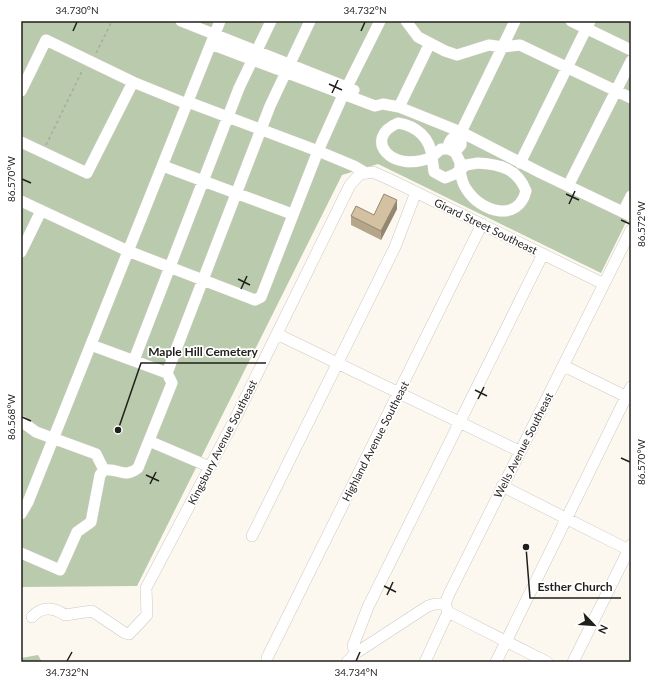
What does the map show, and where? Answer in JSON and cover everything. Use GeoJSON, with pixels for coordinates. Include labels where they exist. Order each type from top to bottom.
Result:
{"type":"FeatureCollection","features":[{"type":"Feature","properties":{"kind":"street"},"geometry":{"type":"LineString","coordinates":[[181,21],[213,39],[345,91],[374,106],[384,104],[399,107],[461,132],[520,163],[627,214],[631,196]]}},
{"type":"Feature","properties":{"kind":"street"},"geometry":{"type":"LineString","coordinates":[[21,514],[28,502],[54,438],[220,21]]}},
{"type":"Feature","properties":{"kind":"street"},"geometry":{"type":"LineString","coordinates":[[134,360],[239,88],[271,21]]}},
{"type":"Feature","properties":{"kind":"street"},"geometry":{"type":"LineString","coordinates":[[104,470],[111,469],[121,473],[130,474],[138,468],[172,382],[168,373],[202,280],[262,129],[310,21]]}},
{"type":"Feature","properties":{"kind":"street"},"geometry":{"type":"LineString","coordinates":[[21,201],[128,251],[170,268],[255,300],[261,297],[292,214],[318,151],[345,91],[380,21]]}},
{"type":"Feature","properties":{"kind":"street"},"geometry":{"type":"LineString","coordinates":[[406,21],[418,37],[430,44],[457,55],[489,45],[503,47],[520,45],[631,98]]}},
{"type":"Feature","properties":{"kind":"street"},"geometry":{"type":"LineString","coordinates":[[451,150],[460,162],[460,170],[466,190],[482,204],[507,212],[518,208],[524,201],[526,191],[523,182],[518,175],[508,168],[498,165],[478,163],[466,165],[460,170],[455,174],[445,178],[434,172],[432,157],[431,149],[425,138],[409,125],[398,123],[388,127],[384,135],[382,145],[387,154],[392,158],[411,163],[420,162],[432,157],[441,149],[451,150],[461,145],[461,132],[516,21]]}},
{"type":"Feature","properties":{"kind":"street"},"geometry":{"type":"LineString","coordinates":[[571,21],[588,25],[631,50]]}},
{"type":"Feature","properties":{"kind":"street"},"geometry":{"type":"LineString","coordinates":[[520,163],[588,25]]}},
{"type":"Feature","properties":{"kind":"street","name":"Girard Street Southeast"},"geometry":{"type":"LineString","coordinates":[[21,91],[46,40],[133,82],[188,103],[229,116],[318,151],[354,166],[366,173],[373,172],[604,284]]}},
{"type":"Feature","properties":{"kind":"street"},"geometry":{"type":"LineString","coordinates":[[399,107],[430,44]]}},
{"type":"Feature","properties":{"kind":"street"},"geometry":{"type":"LineString","coordinates":[[568,186],[631,61]]}},
{"type":"Feature","properties":{"kind":"street"},"geometry":{"type":"LineString","coordinates":[[21,142],[87,173],[133,82]]}},
{"type":"Feature","properties":{"kind":"street"},"geometry":{"type":"LineString","coordinates":[[163,166],[292,214]]}},
{"type":"Feature","properties":{"kind":"street","name":"Kingsbury Avenue Southeast"},"geometry":{"type":"LineString","coordinates":[[32,617],[36,613],[46,608],[57,610],[65,614],[92,611],[125,633],[129,634],[147,615],[146,588],[210,467],[350,185],[360,174],[366,173]]}},
{"type":"Feature","properties":{"kind":"street"},"geometry":{"type":"LineString","coordinates":[[252,536],[395,247],[416,192]]}},
{"type":"Feature","properties":{"kind":"street"},"geometry":{"type":"LineString","coordinates":[[21,252],[41,211]]}},
{"type":"Feature","properties":{"kind":"street","name":"Highland Avenue Southeast"},"geometry":{"type":"LineString","coordinates":[[267,658],[482,224]]}},
{"type":"Feature","properties":{"kind":"street","name":"Wells Avenue Southeast"},"geometry":{"type":"LineString","coordinates":[[425,662],[446,608],[502,486],[564,366],[604,284],[628,244],[631,230]]}},
{"type":"Feature","properties":{"kind":"street"},"geometry":{"type":"LineString","coordinates":[[356,653],[353,646],[368,607],[543,254]]}},
{"type":"Feature","properties":{"kind":"street"},"geometry":{"type":"LineString","coordinates":[[277,334],[519,451]]}},
{"type":"Feature","properties":{"kind":"street"},"geometry":{"type":"LineString","coordinates":[[91,345],[168,373]]}},
{"type":"Feature","properties":{"kind":"street"},"geometry":{"type":"LineString","coordinates":[[496,662],[566,519],[630,394],[564,366]]}},
{"type":"Feature","properties":{"kind":"street"},"geometry":{"type":"LineString","coordinates":[[21,421],[36,432],[96,454],[104,470]]}},
{"type":"Feature","properties":{"kind":"street"},"geometry":{"type":"LineString","coordinates":[[149,441],[210,467]]}},
{"type":"Feature","properties":{"kind":"street"},"geometry":{"type":"LineString","coordinates":[[21,553],[60,570],[78,532],[91,522],[98,481],[104,470]]}},
{"type":"Feature","properties":{"kind":"street"},"geometry":{"type":"LineString","coordinates":[[502,486],[566,519],[630,548],[574,662]]}},
{"type":"Feature","properties":{"kind":"street"},"geometry":{"type":"LineString","coordinates":[[347,662],[356,653],[428,606],[435,604],[446,608],[506,642],[547,662]]}},
{"type":"Feature","properties":{"kind":"path"},"geometry":{"type":"LineString","coordinates":[[42,152],[89,61],[112,21]]}},
{"type":"Feature","properties":{"kind":"green space"},"geometry":{"type":"Polygon","coordinates":[[[21,21],[631,21],[631,212],[601,273],[378,164],[342,175],[137,586],[21,587],[21,21]]]}},
{"type":"Feature","properties":{"kind":"green space"},"geometry":{"type":"Polygon","coordinates":[[[38,655],[42,662],[21,662],[21,658],[38,655]]]}},
{"type":"Feature","properties":{"kind":"building"},"geometry":{"type":"Polygon","coordinates":[[[384,194],[397,200],[381,231],[351,216],[356,206],[374,215],[384,194]]]}},
{"type":"Feature","properties":{"kind":"place","name":"Maple Hill Cemetery"},"geometry":{"type":"Point","coordinates":[118,430]}},
{"type":"Feature","properties":{"kind":"place","name":"Esther Church"},"geometry":{"type":"Point","coordinates":[526,547]}}]}
